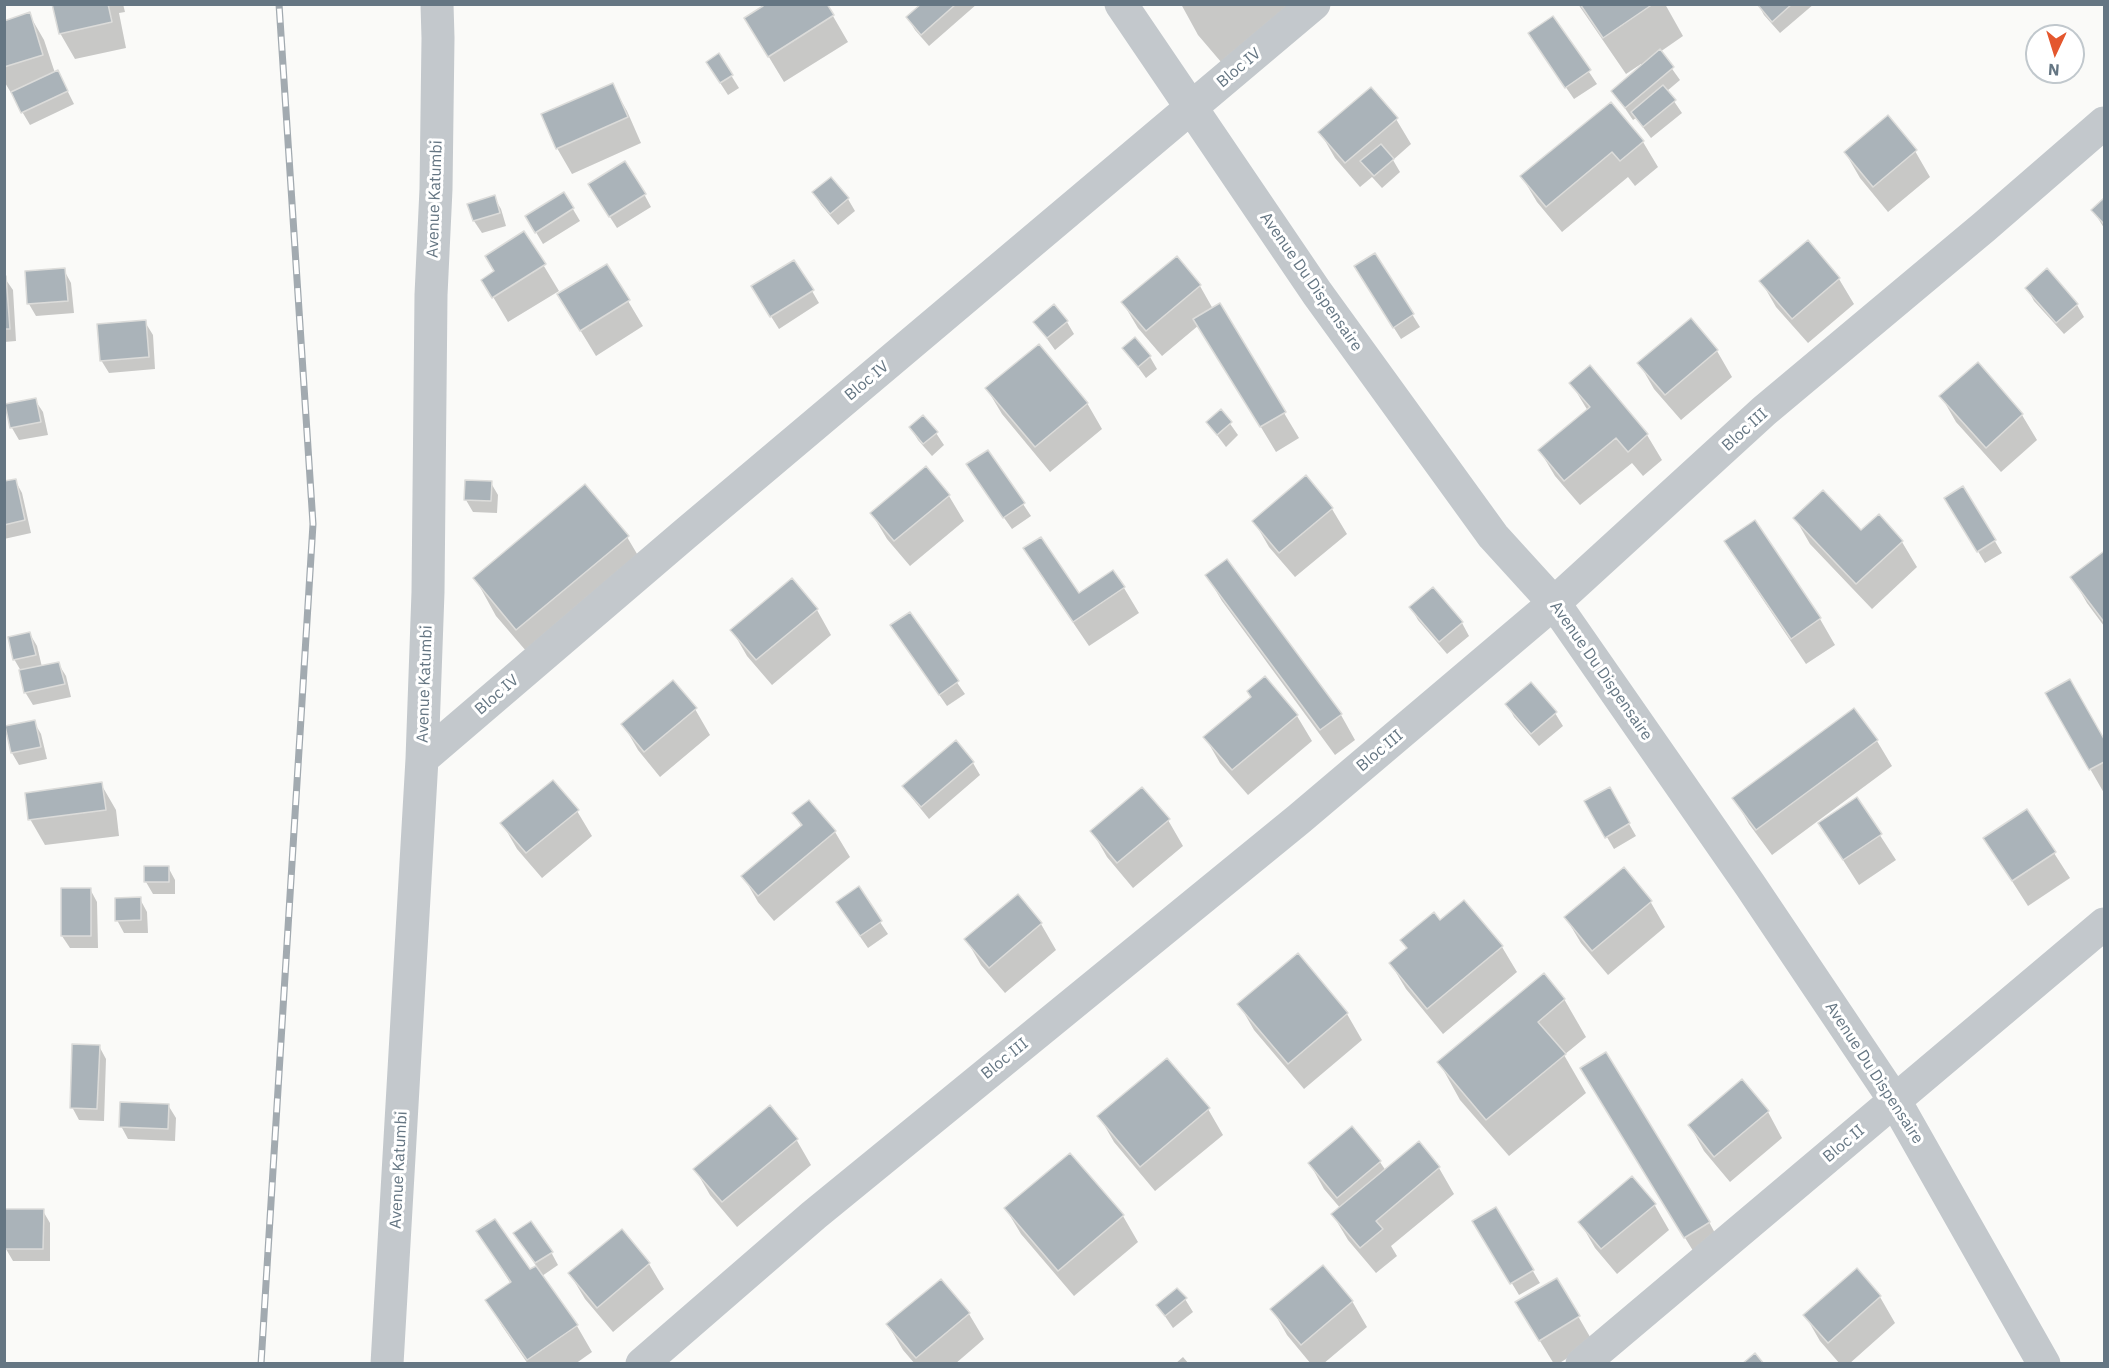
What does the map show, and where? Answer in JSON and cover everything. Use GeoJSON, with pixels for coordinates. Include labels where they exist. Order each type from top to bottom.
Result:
{"type":"FeatureCollection","features":[{"type":"Feature","properties":{"kind":"street","name":"Avenue Katumbi"},"geometry":{"type":"LineString","coordinates":[[387,1364],[422,759],[428,592],[431,295],[436,189],[438,38],[436,4]]}},
{"type":"Feature","properties":{"kind":"street","name":"Avenue Du Dispensaire"},"geometry":{"type":"LineString","coordinates":[[1121,4],[1317,292],[1493,536],[1554,603],[1750,885],[1895,1101],[2044,1364]]}},
{"type":"Feature","properties":{"kind":"street","name":"Bloc IV"},"geometry":{"type":"LineString","coordinates":[[422,759],[685,534],[1314,4]]}},
{"type":"Feature","properties":{"kind":"street","name":"Bloc III"},"geometry":{"type":"LineString","coordinates":[[642,1364],[814,1215],[1299,819],[1554,603],[1764,411],[2104,123]]}},
{"type":"Feature","properties":{"kind":"street","name":"Bloc II"},"geometry":{"type":"LineString","coordinates":[[1582,1364],[2104,924]]}},
{"type":"Feature","properties":{"kind":"building"},"geometry":{"type":"Polygon","coordinates":[[[52,4],[108,4],[112,22],[59,34],[52,4]]]}},
{"type":"Feature","properties":{"kind":"building"},"geometry":{"type":"Polygon","coordinates":[[[762,4],[827,4],[834,15],[768,57],[744,18],[763,6],[762,4]]]}},
{"type":"Feature","properties":{"kind":"building"},"geometry":{"type":"Polygon","coordinates":[[[921,4],[956,4],[921,35],[906,17],[921,4]]]}},
{"type":"Feature","properties":{"kind":"building"},"geometry":{"type":"Polygon","coordinates":[[[1580,4],[1653,4],[1603,38],[1580,4]]]}},
{"type":"Feature","properties":{"kind":"building"},"geometry":{"type":"Polygon","coordinates":[[[1757,4],[1792,4],[1772,22],[1757,4]]]}},
{"type":"Feature","properties":{"kind":"building"},"geometry":{"type":"Polygon","coordinates":[[[30,12],[43,55],[4,67],[4,21],[30,12]]]}},
{"type":"Feature","properties":{"kind":"building"},"geometry":{"type":"Polygon","coordinates":[[[1553,16],[1591,70],[1565,88],[1528,33],[1553,16]]]}},
{"type":"Feature","properties":{"kind":"building"},"geometry":{"type":"Polygon","coordinates":[[[1660,49],[1674,67],[1625,108],[1611,91],[1660,49]]]}},
{"type":"Feature","properties":{"kind":"building"},"geometry":{"type":"Polygon","coordinates":[[[719,53],[733,75],[720,83],[706,62],[719,53]]]}},
{"type":"Feature","properties":{"kind":"building"},"geometry":{"type":"Polygon","coordinates":[[[58,70],[68,91],[21,113],[11,92],[58,70]]]}},
{"type":"Feature","properties":{"kind":"building"},"geometry":{"type":"Polygon","coordinates":[[[613,83],[628,117],[556,149],[541,114],[613,83]]]}},
{"type":"Feature","properties":{"kind":"building"},"geometry":{"type":"Polygon","coordinates":[[[1663,85],[1676,100],[1643,127],[1631,112],[1663,85]]]}},
{"type":"Feature","properties":{"kind":"building"},"geometry":{"type":"Polygon","coordinates":[[[1371,87],[1398,118],[1345,163],[1318,132],[1371,87]]]}},
{"type":"Feature","properties":{"kind":"building"},"geometry":{"type":"Polygon","coordinates":[[[1611,102],[1644,141],[1620,161],[1612,152],[1546,207],[1520,176],[1611,102]]]}},
{"type":"Feature","properties":{"kind":"building"},"geometry":{"type":"Polygon","coordinates":[[[1888,115],[1917,150],[1873,187],[1844,152],[1888,115]]]}},
{"type":"Feature","properties":{"kind":"building"},"geometry":{"type":"Polygon","coordinates":[[[1381,144],[1394,159],[1374,176],[1360,161],[1381,144]]]}},
{"type":"Feature","properties":{"kind":"building"},"geometry":{"type":"Polygon","coordinates":[[[625,161],[646,194],[609,217],[588,184],[625,161]]]}},
{"type":"Feature","properties":{"kind":"building"},"geometry":{"type":"Polygon","coordinates":[[[831,177],[849,198],[830,214],[812,192],[831,177]]]}},
{"type":"Feature","properties":{"kind":"building"},"geometry":{"type":"Polygon","coordinates":[[[564,192],[574,208],[535,233],[525,216],[564,192]]]}},
{"type":"Feature","properties":{"kind":"building"},"geometry":{"type":"Polygon","coordinates":[[[495,195],[500,213],[473,221],[467,204],[495,195]]]}},
{"type":"Feature","properties":{"kind":"building"},"geometry":{"type":"Polygon","coordinates":[[[2104,198],[2104,224],[2091,210],[2104,198]]]}},
{"type":"Feature","properties":{"kind":"building"},"geometry":{"type":"Polygon","coordinates":[[[524,231],[546,264],[492,298],[481,280],[494,271],[485,256],[524,231]]]}},
{"type":"Feature","properties":{"kind":"building"},"geometry":{"type":"Polygon","coordinates":[[[1808,240],[1840,278],[1792,319],[1759,281],[1808,240]]]}},
{"type":"Feature","properties":{"kind":"building"},"geometry":{"type":"Polygon","coordinates":[[[1375,253],[1414,314],[1393,328],[1354,266],[1375,253]]]}},
{"type":"Feature","properties":{"kind":"building"},"geometry":{"type":"Polygon","coordinates":[[[1177,256],[1201,285],[1146,331],[1121,302],[1177,256]]]}},
{"type":"Feature","properties":{"kind":"building"},"geometry":{"type":"Polygon","coordinates":[[[794,260],[814,290],[770,317],[751,286],[794,260]]]}},
{"type":"Feature","properties":{"kind":"building"},"geometry":{"type":"Polygon","coordinates":[[[607,264],[630,300],[580,331],[557,294],[607,264]]]}},
{"type":"Feature","properties":{"kind":"building"},"geometry":{"type":"Polygon","coordinates":[[[65,268],[68,301],[27,304],[25,271],[65,268]]]}},
{"type":"Feature","properties":{"kind":"building"},"geometry":{"type":"Polygon","coordinates":[[[2047,268],[2078,304],[2056,323],[2025,288],[2047,268]]]}},
{"type":"Feature","properties":{"kind":"building"},"geometry":{"type":"Polygon","coordinates":[[[4,276],[6,276],[10,329],[4,329],[4,276]]]}},
{"type":"Feature","properties":{"kind":"building"},"geometry":{"type":"Polygon","coordinates":[[[1220,303],[1286,412],[1260,427],[1193,319],[1220,303]]]}},
{"type":"Feature","properties":{"kind":"building"},"geometry":{"type":"Polygon","coordinates":[[[1054,304],[1068,321],[1047,338],[1033,322],[1054,304]]]}},
{"type":"Feature","properties":{"kind":"building"},"geometry":{"type":"Polygon","coordinates":[[[1691,318],[1718,350],[1665,395],[1637,363],[1691,318]]]}},
{"type":"Feature","properties":{"kind":"building"},"geometry":{"type":"Polygon","coordinates":[[[146,320],[149,357],[100,361],[97,324],[146,320]]]}},
{"type":"Feature","properties":{"kind":"building"},"geometry":{"type":"Polygon","coordinates":[[[1135,337],[1151,356],[1138,367],[1122,348],[1135,337]]]}},
{"type":"Feature","properties":{"kind":"building"},"geometry":{"type":"Polygon","coordinates":[[[1039,344],[1088,403],[1035,447],[985,388],[1039,344]]]}},
{"type":"Feature","properties":{"kind":"building"},"geometry":{"type":"Polygon","coordinates":[[[1978,362],[2023,414],[1986,448],[1939,396],[1978,362]]]}},
{"type":"Feature","properties":{"kind":"building"},"geometry":{"type":"Polygon","coordinates":[[[1590,365],[1648,434],[1628,452],[1616,438],[1564,481],[1538,450],[1590,407],[1569,383],[1590,365]]]}},
{"type":"Feature","properties":{"kind":"building"},"geometry":{"type":"Polygon","coordinates":[[[36,398],[41,422],[10,428],[5,404],[36,398]]]}},
{"type":"Feature","properties":{"kind":"building"},"geometry":{"type":"Polygon","coordinates":[[[1221,409],[1232,422],[1217,435],[1206,422],[1221,409]]]}},
{"type":"Feature","properties":{"kind":"building"},"geometry":{"type":"Polygon","coordinates":[[[923,415],[938,432],[923,444],[909,427],[923,415]]]}},
{"type":"Feature","properties":{"kind":"building"},"geometry":{"type":"Polygon","coordinates":[[[988,450],[1025,503],[1003,518],[966,464],[988,450]]]}},
{"type":"Feature","properties":{"kind":"building"},"geometry":{"type":"Polygon","coordinates":[[[926,466],[950,495],[894,541],[870,513],[926,466]]]}},
{"type":"Feature","properties":{"kind":"building"},"geometry":{"type":"Polygon","coordinates":[[[1306,475],[1333,508],[1279,553],[1252,521],[1306,475]]]}},
{"type":"Feature","properties":{"kind":"building"},"geometry":{"type":"Polygon","coordinates":[[[16,479],[25,520],[4,525],[4,481],[16,479]]]}},
{"type":"Feature","properties":{"kind":"building"},"geometry":{"type":"Polygon","coordinates":[[[465,480],[492,481],[491,501],[464,500],[465,480]]]}},
{"type":"Feature","properties":{"kind":"building"},"geometry":{"type":"Polygon","coordinates":[[[585,484],[629,536],[516,630],[473,578],[585,484]]]}},
{"type":"Feature","properties":{"kind":"building"},"geometry":{"type":"Polygon","coordinates":[[[1963,486],[1996,540],[1977,552],[1944,498],[1963,486]]]}},
{"type":"Feature","properties":{"kind":"building"},"geometry":{"type":"Polygon","coordinates":[[[1823,490],[1861,530],[1879,514],[1903,541],[1856,584],[1793,518],[1823,490]]]}},
{"type":"Feature","properties":{"kind":"building"},"geometry":{"type":"Polygon","coordinates":[[[1755,520],[1821,618],[1791,639],[1724,541],[1755,520]]]}},
{"type":"Feature","properties":{"kind":"building"},"geometry":{"type":"Polygon","coordinates":[[[1041,537],[1079,593],[1113,570],[1125,587],[1073,622],[1023,548],[1041,537]]]}},
{"type":"Feature","properties":{"kind":"building"},"geometry":{"type":"Polygon","coordinates":[[[2104,553],[2104,622],[2070,577],[2104,553]]]}},
{"type":"Feature","properties":{"kind":"building"},"geometry":{"type":"Polygon","coordinates":[[[1227,559],[1342,714],[1320,730],[1205,575],[1227,559]]]}},
{"type":"Feature","properties":{"kind":"building"},"geometry":{"type":"Polygon","coordinates":[[[792,578],[818,609],[756,660],[730,630],[792,578]]]}},
{"type":"Feature","properties":{"kind":"building"},"geometry":{"type":"Polygon","coordinates":[[[1433,587],[1463,622],[1439,642],[1409,607],[1433,587]]]}},
{"type":"Feature","properties":{"kind":"building"},"geometry":{"type":"Polygon","coordinates":[[[910,612],[959,681],[939,695],[890,625],[910,612]]]}},
{"type":"Feature","properties":{"kind":"building"},"geometry":{"type":"Polygon","coordinates":[[[30,632],[36,655],[13,660],[8,637],[30,632]]]}},
{"type":"Feature","properties":{"kind":"building"},"geometry":{"type":"Polygon","coordinates":[[[59,662],[65,684],[24,693],[19,670],[59,662]]]}},
{"type":"Feature","properties":{"kind":"building"},"geometry":{"type":"Polygon","coordinates":[[[1265,676],[1298,715],[1232,770],[1203,737],[1251,697],[1247,691],[1265,676]]]}},
{"type":"Feature","properties":{"kind":"building"},"geometry":{"type":"Polygon","coordinates":[[[2070,679],[2104,739],[2104,762],[2089,770],[2045,693],[2070,679]]]}},
{"type":"Feature","properties":{"kind":"building"},"geometry":{"type":"Polygon","coordinates":[[[673,680],[697,708],[644,752],[621,724],[673,680]]]}},
{"type":"Feature","properties":{"kind":"building"},"geometry":{"type":"Polygon","coordinates":[[[1531,682],[1557,712],[1531,734],[1505,704],[1531,682]]]}},
{"type":"Feature","properties":{"kind":"building"},"geometry":{"type":"Polygon","coordinates":[[[1854,708],[1878,740],[1756,830],[1732,798],[1854,708]]]}},
{"type":"Feature","properties":{"kind":"building"},"geometry":{"type":"Polygon","coordinates":[[[35,720],[41,747],[11,753],[5,726],[35,720]]]}},
{"type":"Feature","properties":{"kind":"building"},"geometry":{"type":"Polygon","coordinates":[[[956,740],[974,762],[921,807],[902,786],[956,740]]]}},
{"type":"Feature","properties":{"kind":"building"},"geometry":{"type":"Polygon","coordinates":[[[553,780],[579,810],[526,853],[500,823],[553,780]]]}},
{"type":"Feature","properties":{"kind":"building"},"geometry":{"type":"Polygon","coordinates":[[[102,782],[106,810],[28,820],[25,793],[102,782]]]}},
{"type":"Feature","properties":{"kind":"building"},"geometry":{"type":"Polygon","coordinates":[[[1142,787],[1170,819],[1117,863],[1090,831],[1142,787]]]}},
{"type":"Feature","properties":{"kind":"building"},"geometry":{"type":"Polygon","coordinates":[[[1610,787],[1630,823],[1605,838],[1584,801],[1610,787]]]}},
{"type":"Feature","properties":{"kind":"building"},"geometry":{"type":"Polygon","coordinates":[[[1857,797],[1882,834],[1843,860],[1818,823],[1857,797]]]}},
{"type":"Feature","properties":{"kind":"building"},"geometry":{"type":"Polygon","coordinates":[[[809,800],[836,831],[758,896],[741,876],[802,825],[792,813],[809,800]]]}},
{"type":"Feature","properties":{"kind":"building"},"geometry":{"type":"Polygon","coordinates":[[[2027,809],[2056,852],[2012,881],[1983,838],[2027,809]]]}},
{"type":"Feature","properties":{"kind":"building"},"geometry":{"type":"Polygon","coordinates":[[[144,866],[169,866],[169,882],[144,882],[144,866]]]}},
{"type":"Feature","properties":{"kind":"building"},"geometry":{"type":"Polygon","coordinates":[[[1624,867],[1652,901],[1592,951],[1564,917],[1624,867]]]}},
{"type":"Feature","properties":{"kind":"building"},"geometry":{"type":"Polygon","coordinates":[[[859,886],[882,921],[860,936],[836,902],[859,886]]]}},
{"type":"Feature","properties":{"kind":"building"},"geometry":{"type":"Polygon","coordinates":[[[61,888],[91,888],[91,936],[61,936],[61,888]]]}},
{"type":"Feature","properties":{"kind":"building"},"geometry":{"type":"Polygon","coordinates":[[[1018,894],[1042,923],[989,968],[964,939],[1018,894]]]}},
{"type":"Feature","properties":{"kind":"building"},"geometry":{"type":"Polygon","coordinates":[[[141,897],[141,920],[115,921],[115,898],[141,897]]]}},
{"type":"Feature","properties":{"kind":"building"},"geometry":{"type":"Polygon","coordinates":[[[1464,900],[1503,946],[1427,1009],[1389,963],[1407,948],[1400,940],[1434,912],[1440,920],[1464,900]]]}},
{"type":"Feature","properties":{"kind":"building"},"geometry":{"type":"Polygon","coordinates":[[[1298,953],[1348,1013],[1288,1064],[1237,1004],[1298,953]]]}},
{"type":"Feature","properties":{"kind":"building"},"geometry":{"type":"Polygon","coordinates":[[[1544,973],[1565,999],[1538,1022],[1566,1054],[1486,1120],[1437,1062],[1544,973]]]}},
{"type":"Feature","properties":{"kind":"building"},"geometry":{"type":"Polygon","coordinates":[[[72,1044],[100,1045],[97,1109],[70,1108],[72,1044]]]}},
{"type":"Feature","properties":{"kind":"building"},"geometry":{"type":"Polygon","coordinates":[[[1606,1052],[1710,1222],[1684,1238],[1580,1068],[1606,1052]]]}},
{"type":"Feature","properties":{"kind":"building"},"geometry":{"type":"Polygon","coordinates":[[[1167,1058],[1210,1108],[1140,1167],[1097,1116],[1167,1058]]]}},
{"type":"Feature","properties":{"kind":"building"},"geometry":{"type":"Polygon","coordinates":[[[1742,1079],[1769,1111],[1714,1157],[1688,1125],[1742,1079]]]}},
{"type":"Feature","properties":{"kind":"building"},"geometry":{"type":"Polygon","coordinates":[[[120,1102],[169,1104],[168,1129],[119,1127],[120,1102]]]}},
{"type":"Feature","properties":{"kind":"building"},"geometry":{"type":"Polygon","coordinates":[[[770,1105],[798,1139],[722,1202],[693,1169],[770,1105]]]}},
{"type":"Feature","properties":{"kind":"building"},"geometry":{"type":"Polygon","coordinates":[[[1352,1126],[1381,1161],[1337,1198],[1308,1163],[1352,1126]]]}},
{"type":"Feature","properties":{"kind":"building"},"geometry":{"type":"Polygon","coordinates":[[[1419,1141],[1440,1167],[1376,1221],[1383,1229],[1360,1248],[1331,1214],[1419,1141]]]}},
{"type":"Feature","properties":{"kind":"building"},"geometry":{"type":"Polygon","coordinates":[[[1070,1153],[1124,1215],[1058,1271],[1004,1208],[1070,1153]]]}},
{"type":"Feature","properties":{"kind":"building"},"geometry":{"type":"Polygon","coordinates":[[[1632,1176],[1656,1204],[1601,1249],[1578,1222],[1632,1176]]]}},
{"type":"Feature","properties":{"kind":"building"},"geometry":{"type":"Polygon","coordinates":[[[1496,1207],[1534,1270],[1510,1284],[1472,1221],[1496,1207]]]}},
{"type":"Feature","properties":{"kind":"building"},"geometry":{"type":"Polygon","coordinates":[[[4,1209],[44,1209],[43,1249],[4,1249],[4,1209]]]}},
{"type":"Feature","properties":{"kind":"building"},"geometry":{"type":"Polygon","coordinates":[[[495,1219],[530,1269],[536,1266],[578,1325],[527,1360],[485,1300],[511,1282],[476,1231],[495,1219]]]}},
{"type":"Feature","properties":{"kind":"building"},"geometry":{"type":"Polygon","coordinates":[[[531,1221],[553,1252],[535,1263],[513,1233],[531,1221]]]}},
{"type":"Feature","properties":{"kind":"building"},"geometry":{"type":"Polygon","coordinates":[[[622,1229],[650,1263],[597,1308],[568,1273],[622,1229]]]}},
{"type":"Feature","properties":{"kind":"building"},"geometry":{"type":"Polygon","coordinates":[[[1323,1265],[1353,1301],[1301,1345],[1270,1309],[1323,1265]]]}},
{"type":"Feature","properties":{"kind":"building"},"geometry":{"type":"Polygon","coordinates":[[[1857,1268],[1881,1296],[1828,1343],[1803,1315],[1857,1268]]]}},
{"type":"Feature","properties":{"kind":"building"},"geometry":{"type":"Polygon","coordinates":[[[1557,1278],[1580,1316],[1539,1341],[1515,1302],[1557,1278]]]}},
{"type":"Feature","properties":{"kind":"building"},"geometry":{"type":"Polygon","coordinates":[[[941,1279],[970,1313],[916,1358],[886,1324],[941,1279]]]}},
{"type":"Feature","properties":{"kind":"building"},"geometry":{"type":"Polygon","coordinates":[[[1177,1288],[1187,1298],[1165,1316],[1156,1305],[1177,1288]]]}},
{"type":"Feature","properties":{"kind":"building"},"geometry":{"type":"Polygon","coordinates":[[[1755,1353],[1764,1364],[1742,1364],[1755,1353]]]}},
{"type":"Feature","properties":{"kind":"railway"},"geometry":{"type":"LineString","coordinates":[[261,1364],[313,524],[279,4]]}}]}
